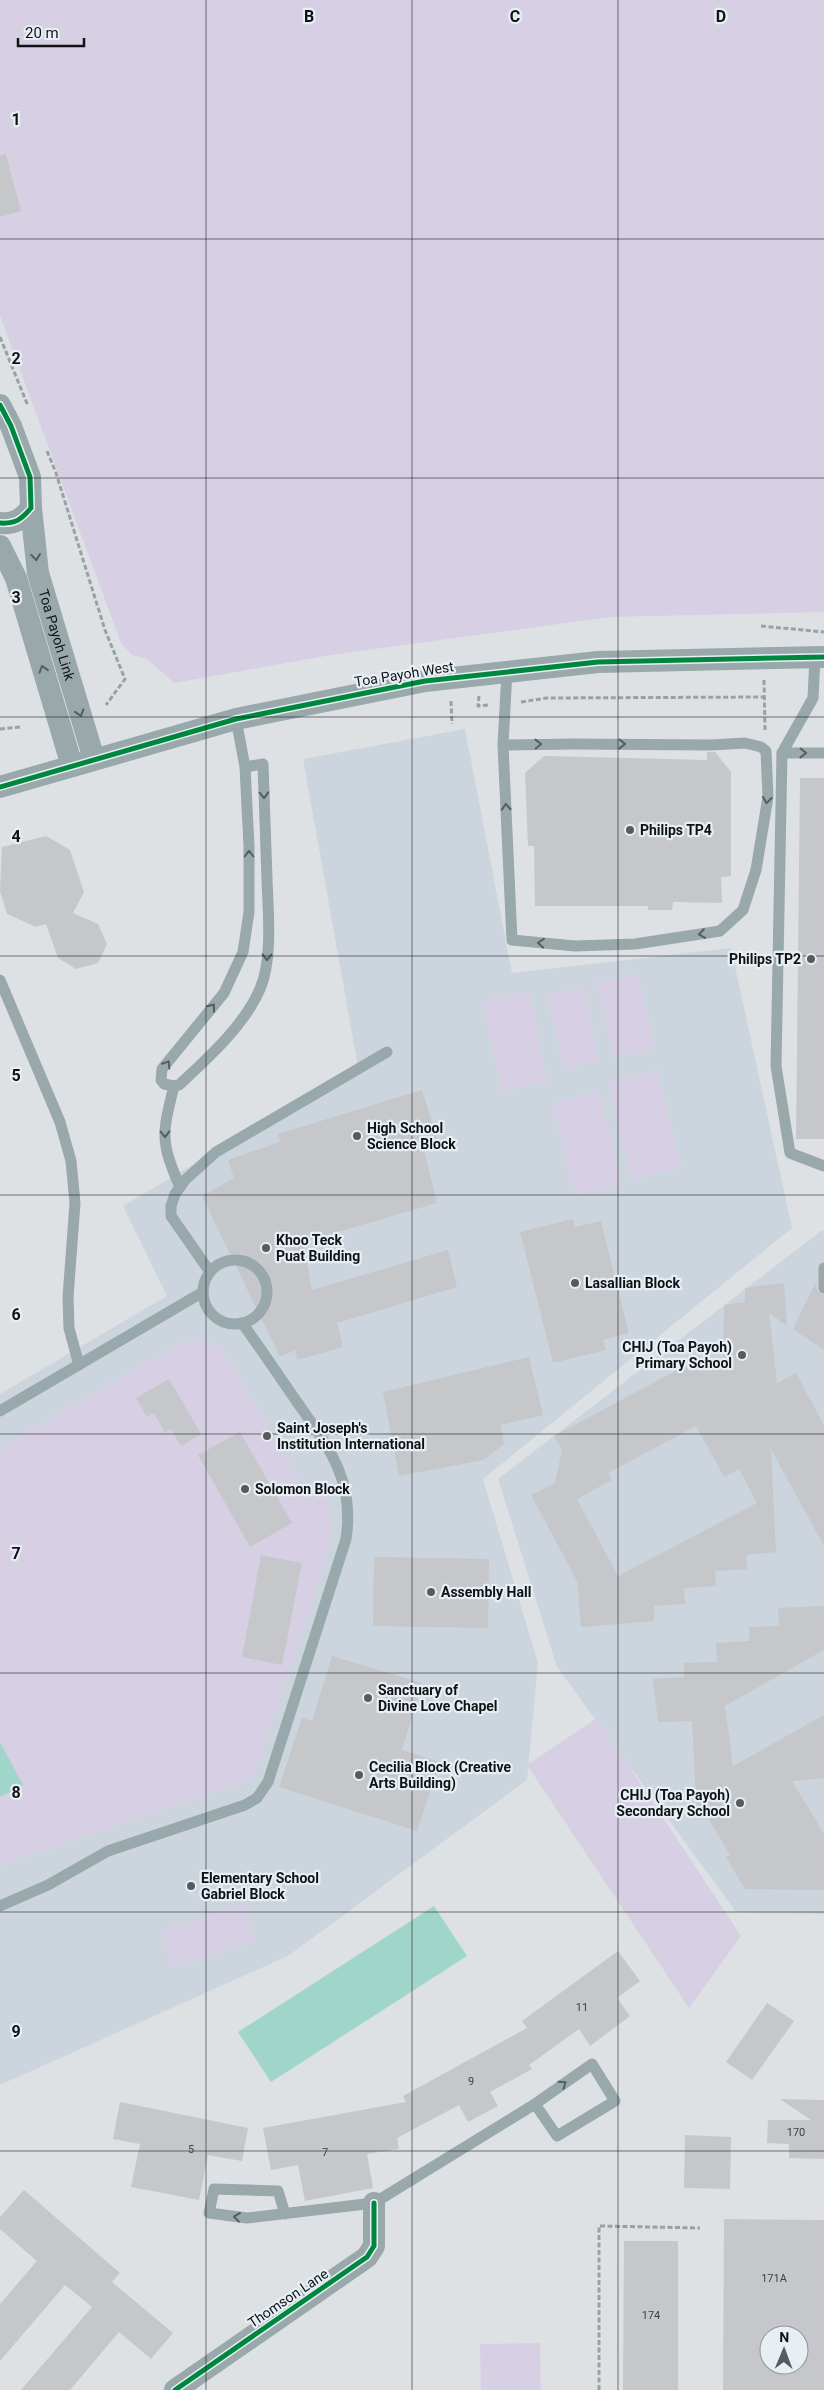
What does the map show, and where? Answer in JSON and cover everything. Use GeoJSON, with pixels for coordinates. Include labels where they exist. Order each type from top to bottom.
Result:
{"type":"FeatureCollection","features":[{"type":"Feature","properties":{"kind":"street","name":"Toa Payoh Link"},"geometry":{"type":"LineString","coordinates":[[0,405],[11,426],[30,477],[31,508],[38,573],[94,759]]}},
{"type":"Feature","properties":{"kind":"street"},"geometry":{"type":"LineString","coordinates":[[0,523],[12,524],[22,518],[31,508]]}},
{"type":"Feature","properties":{"kind":"street","name":"Toa Payoh Link"},"geometry":{"type":"LineString","coordinates":[[0,546],[16,578],[72,766]]}},
{"type":"Feature","properties":{"kind":"street","name":"Toa Payoh West"},"geometry":{"type":"LineString","coordinates":[[0,787],[236,719],[425,681],[598,662],[820,657]]}},
{"type":"Feature","properties":{"kind":"street","name":"Thomson Lane"},"geometry":{"type":"LineString","coordinates":[[175,2390],[367,2257],[374,2246],[374,2203]]}},
{"type":"Feature","properties":{"kind":"lane"},"geometry":{"type":"LineString","coordinates":[[820,657],[813,698],[782,753],[776,1066],[790,1153],[824,1166]]}},
{"type":"Feature","properties":{"kind":"lane"},"geometry":{"type":"LineString","coordinates":[[503,745],[711,745],[745,743],[761,746],[766,751],[768,796],[756,870],[743,910],[720,931],[636,944],[575,946],[512,940],[503,745],[507,671]]}},
{"type":"Feature","properties":{"kind":"lane"},"geometry":{"type":"LineString","coordinates":[[236,719],[245,767],[248,829],[249,912],[243,952],[224,992],[162,1069],[161,1080],[164,1084],[174,1086],[183,1081],[221,1044],[260,989],[267,966],[268,912],[263,764],[245,767]]}},
{"type":"Feature","properties":{"kind":"lane"},"geometry":{"type":"LineString","coordinates":[[782,753],[824,754]]}},
{"type":"Feature","properties":{"kind":"lane"},"geometry":{"type":"LineString","coordinates":[[0,980],[60,1122],[72,1161],[75,1203],[68,1296],[69,1328],[79,1365]]}},
{"type":"Feature","properties":{"kind":"lane"},"geometry":{"type":"LineString","coordinates":[[210,1272],[171,1216],[171,1206],[180,1186],[216,1152],[387,1052]]}},
{"type":"Feature","properties":{"kind":"lane"},"geometry":{"type":"LineString","coordinates":[[174,1086],[163,1134],[168,1158],[180,1186]]}},
{"type":"Feature","properties":{"kind":"lane"},"geometry":{"type":"LineString","coordinates":[[239,1260],[250,1264],[264,1280],[266,1296],[260,1311],[252,1318],[242,1323],[223,1322],[208,1310],[203,1292],[204,1281],[210,1272],[218,1265],[228,1261],[239,1260]]}},
{"type":"Feature","properties":{"kind":"lane"},"geometry":{"type":"LineString","coordinates":[[824,1268],[824,1288]]}},
{"type":"Feature","properties":{"kind":"lane"},"geometry":{"type":"LineString","coordinates":[[0,1411],[203,1292]]}},
{"type":"Feature","properties":{"kind":"lane"},"geometry":{"type":"LineString","coordinates":[[0,1906],[48,1885],[108,1850],[245,1804],[257,1798],[268,1782],[346,1539],[349,1522],[347,1496],[333,1455],[242,1323]]}},
{"type":"Feature","properties":{"kind":"lane"},"geometry":{"type":"LineString","coordinates":[[285,2214],[278,2191],[214,2189],[209,2213],[247,2218],[285,2214],[374,2203],[535,2104],[592,2064],[614,2101],[557,2136],[535,2104]]}},
{"type":"Feature","properties":{"kind":"path"},"geometry":{"type":"LineString","coordinates":[[0,337],[30,410]]}},
{"type":"Feature","properties":{"kind":"path"},"geometry":{"type":"LineString","coordinates":[[44,446],[56,473],[105,630],[125,679],[106,705]]}},
{"type":"Feature","properties":{"kind":"path"},"geometry":{"type":"LineString","coordinates":[[761,626],[824,632]]}},
{"type":"Feature","properties":{"kind":"path"},"geometry":{"type":"LineString","coordinates":[[764,680],[765,730]]}},
{"type":"Feature","properties":{"kind":"path"},"geometry":{"type":"LineString","coordinates":[[506,704],[547,698],[764,697]]}},
{"type":"Feature","properties":{"kind":"path"},"geometry":{"type":"LineString","coordinates":[[450,698],[452,724]]}},
{"type":"Feature","properties":{"kind":"path"},"geometry":{"type":"LineString","coordinates":[[0,729],[21,727]]}},
{"type":"Feature","properties":{"kind":"path"},"geometry":{"type":"LineString","coordinates":[[599,2390],[598,2226],[700,2228]]}},
{"type":"Feature","properties":{"kind":"shaded area"},"geometry":{"type":"Polygon","coordinates":[[[0,0],[824,0],[824,612],[610,617],[331,655],[174,683],[147,659],[132,655],[121,643],[0,316],[0,0]]]}},
{"type":"Feature","properties":{"kind":"shaded area","name":"Saint Joseph's Institution International"},"geometry":{"type":"Polygon","coordinates":[[[465,729],[512,973],[731,948],[792,1228],[483,1479],[538,1663],[527,1780],[288,1956],[0,2085],[0,1394],[167,1296],[123,1206],[358,1067],[303,759],[465,729]]]}},
{"type":"Feature","properties":{"kind":"shaded area"},"geometry":{"type":"Polygon","coordinates":[[[638,974],[655,1048],[614,1057],[598,983],[638,974]]]}},
{"type":"Feature","properties":{"kind":"shaded area"},"geometry":{"type":"Polygon","coordinates":[[[583,987],[599,1061],[564,1069],[548,994],[583,987]]]}},
{"type":"Feature","properties":{"kind":"shaded area"},"geometry":{"type":"Polygon","coordinates":[[[529,992],[547,1082],[502,1091],[483,1001],[529,992]]]}},
{"type":"Feature","properties":{"kind":"shaded area"},"geometry":{"type":"Polygon","coordinates":[[[657,1071],[681,1168],[632,1180],[608,1083],[657,1071]]]}},
{"type":"Feature","properties":{"kind":"shaded area"},"geometry":{"type":"Polygon","coordinates":[[[598,1091],[622,1184],[575,1195],[552,1103],[598,1091]]]}},
{"type":"Feature","properties":{"kind":"shaded area","name":"CHIJ (Toa Payoh) Primary School"},"geometry":{"type":"Polygon","coordinates":[[[821,1231],[824,1231],[824,1914],[736,1912],[557,1667],[498,1479],[821,1231]]]}},
{"type":"Feature","properties":{"kind":"shaded area"},"geometry":{"type":"Polygon","coordinates":[[[195,1337],[223,1349],[310,1500],[327,1491],[332,1535],[302,1634],[252,1779],[0,1865],[0,1448],[149,1361],[195,1337]]]}},
{"type":"Feature","properties":{"kind":"shaded area"},"geometry":{"type":"Polygon","coordinates":[[[597,1718],[741,1936],[689,2008],[527,1765],[597,1718]]]}},
{"type":"Feature","properties":{"kind":"shaded area"},"geometry":{"type":"Polygon","coordinates":[[[0,1742],[23,1785],[0,1797],[0,1742]]]}},
{"type":"Feature","properties":{"kind":"shaded area"},"geometry":{"type":"Polygon","coordinates":[[[243,1904],[256,1940],[173,1968],[161,1932],[243,1904]]]}},
{"type":"Feature","properties":{"kind":"shaded area"},"geometry":{"type":"Polygon","coordinates":[[[434,1906],[467,1956],[271,2082],[238,2032],[434,1906]]]}},
{"type":"Feature","properties":{"kind":"shaded area"},"geometry":{"type":"Polygon","coordinates":[[[540,2343],[541,2390],[481,2390],[480,2344],[540,2343]]]}},
{"type":"Feature","properties":{"kind":"building"},"geometry":{"type":"Polygon","coordinates":[[[6,154],[21,211],[0,217],[0,155],[6,154]]]}},
{"type":"Feature","properties":{"kind":"building","name":"Philips TP4"},"geometry":{"type":"Polygon","coordinates":[[[707,752],[715,752],[731,772],[731,876],[721,877],[722,903],[673,902],[672,910],[648,910],[648,906],[535,906],[534,846],[528,846],[525,773],[544,756],[707,760],[707,752]]]}},
{"type":"Feature","properties":{"kind":"building","name":"Philips TP2"},"geometry":{"type":"Polygon","coordinates":[[[800,778],[824,778],[824,1139],[796,1139],[800,778]]]}},
{"type":"Feature","properties":{"kind":"building"},"geometry":{"type":"Polygon","coordinates":[[[46,836],[70,850],[84,892],[73,913],[98,924],[107,944],[98,963],[76,969],[58,958],[46,924],[36,927],[7,914],[0,891],[2,847],[46,836]]]}},
{"type":"Feature","properties":{"kind":"building","name":"Khoo Teck Puat Building"},"geometry":{"type":"Polygon","coordinates":[[[422,1090],[437,1139],[422,1143],[437,1203],[303,1242],[312,1290],[448,1250],[457,1287],[337,1323],[343,1347],[297,1360],[295,1350],[280,1357],[202,1196],[234,1178],[228,1160],[280,1142],[278,1134],[422,1090]]]}},
{"type":"Feature","properties":{"kind":"building","name":"Lasallian Block"},"geometry":{"type":"Polygon","coordinates":[[[573,1219],[575,1227],[601,1221],[629,1333],[603,1340],[606,1350],[553,1363],[520,1232],[573,1219]]]}},
{"type":"Feature","properties":{"kind":"building"},"geometry":{"type":"Polygon","coordinates":[[[816,1282],[817,1291],[824,1295],[824,1350],[793,1329],[816,1282]]]}},
{"type":"Feature","properties":{"kind":"building"},"geometry":{"type":"Polygon","coordinates":[[[784,1283],[787,1326],[769,1313],[777,1383],[796,1373],[824,1425],[824,1546],[771,1449],[776,1552],[746,1555],[747,1569],[715,1571],[716,1586],[684,1588],[685,1604],[654,1606],[654,1621],[581,1627],[577,1581],[531,1495],[555,1483],[562,1450],[554,1436],[685,1366],[689,1371],[723,1368],[724,1305],[745,1302],[745,1288],[784,1283]],[[696,1426],[608,1473],[612,1480],[577,1499],[618,1576],[757,1503],[739,1469],[724,1477],[696,1426]]]}},
{"type":"Feature","properties":{"kind":"building"},"geometry":{"type":"Polygon","coordinates":[[[529,1357],[543,1415],[501,1425],[504,1444],[484,1460],[399,1476],[383,1392],[529,1357]]]}},
{"type":"Feature","properties":{"kind":"building"},"geometry":{"type":"Polygon","coordinates":[[[169,1379],[201,1434],[181,1446],[171,1429],[165,1433],[154,1413],[147,1417],[136,1398],[169,1379]]]}},
{"type":"Feature","properties":{"kind":"building","name":"Solomon Block"},"geometry":{"type":"Polygon","coordinates":[[[240,1432],[292,1523],[250,1547],[198,1455],[240,1432]]]}},
{"type":"Feature","properties":{"kind":"building"},"geometry":{"type":"Polygon","coordinates":[[[261,1555],[302,1563],[282,1665],[242,1657],[261,1555]]]}},
{"type":"Feature","properties":{"kind":"building","name":"Assembly Hall"},"geometry":{"type":"Polygon","coordinates":[[[374,1557],[489,1559],[488,1628],[373,1626],[374,1557]]]}},
{"type":"Feature","properties":{"kind":"building"},"geometry":{"type":"Polygon","coordinates":[[[824,1606],[824,1650],[725,1706],[733,1766],[824,1715],[824,1778],[792,1781],[824,1834],[824,1890],[745,1889],[726,1857],[730,1855],[708,1818],[697,1819],[692,1721],[658,1722],[653,1679],[684,1677],[684,1663],[717,1662],[716,1643],[750,1641],[749,1627],[779,1626],[778,1608],[824,1606]]]}},
{"type":"Feature","properties":{"kind":"building","name":"Cecilia Block (Creative Arts Building)"},"geometry":{"type":"Polygon","coordinates":[[[332,1656],[422,1683],[402,1750],[440,1762],[417,1831],[279,1787],[302,1718],[312,1721],[332,1656]]]}},
{"type":"Feature","properties":{"kind":"building"},"geometry":{"type":"Polygon","coordinates":[[[618,1951],[640,1981],[617,1998],[630,2016],[590,2046],[579,2029],[529,2065],[532,2069],[490,2092],[498,2106],[468,2122],[459,2105],[397,2138],[399,2149],[367,2154],[373,2188],[305,2201],[298,2165],[271,2170],[263,2128],[406,2102],[403,2096],[527,2028],[522,2021],[618,1951]]]}},
{"type":"Feature","properties":{"kind":"building"},"geometry":{"type":"Polygon","coordinates":[[[767,2003],[794,2021],[752,2080],[726,2062],[767,2003]]]}},
{"type":"Feature","properties":{"kind":"building"},"geometry":{"type":"Polygon","coordinates":[[[780,2099],[824,2100],[824,2159],[789,2158],[789,2144],[767,2143],[768,2120],[811,2120],[780,2099]]]}},
{"type":"Feature","properties":{"kind":"building"},"geometry":{"type":"Polygon","coordinates":[[[120,2102],[248,2128],[242,2161],[208,2155],[199,2200],[131,2187],[140,2144],[113,2139],[120,2102]]]}},
{"type":"Feature","properties":{"kind":"building"},"geometry":{"type":"Polygon","coordinates":[[[685,2135],[731,2137],[730,2189],[684,2188],[685,2135]]]}},
{"type":"Feature","properties":{"kind":"building"},"geometry":{"type":"Polygon","coordinates":[[[24,2190],[120,2273],[112,2282],[173,2333],[151,2359],[119,2332],[70,2390],[21,2390],[92,2307],[65,2285],[0,2361],[0,2304],[37,2261],[0,2229],[0,2217],[24,2190]]]}},
{"type":"Feature","properties":{"kind":"building"},"geometry":{"type":"Polygon","coordinates":[[[724,2219],[824,2220],[824,2390],[723,2390],[724,2219]]]}},
{"type":"Feature","properties":{"kind":"building"},"geometry":{"type":"Polygon","coordinates":[[[624,2241],[678,2241],[678,2390],[623,2390],[624,2241]]]}},
{"type":"Feature","properties":{"kind":"cycle path"},"geometry":{"type":"LineString","coordinates":[[0,405],[11,426],[30,477],[31,508],[24,516],[17,520],[10,523],[0,523]]}},
{"type":"Feature","properties":{"kind":"cycle path"},"geometry":{"type":"LineString","coordinates":[[0,787],[236,719],[425,681],[598,662],[824,657]]}},
{"type":"Feature","properties":{"kind":"cycle path"},"geometry":{"type":"LineString","coordinates":[[175,2390],[367,2257],[374,2246],[374,2203]]}},
{"type":"Feature","properties":{"kind":"place","name":"Philips TP4"},"geometry":{"type":"Point","coordinates":[630,830]}},
{"type":"Feature","properties":{"kind":"place","name":"Philips TP2"},"geometry":{"type":"Point","coordinates":[811,959]}},
{"type":"Feature","properties":{"kind":"place","name":"High School Science Block"},"geometry":{"type":"Point","coordinates":[357,1136]}},
{"type":"Feature","properties":{"kind":"place","name":"Khoo Teck Puat Building"},"geometry":{"type":"Point","coordinates":[266,1248]}},
{"type":"Feature","properties":{"kind":"place","name":"Lasallian Block"},"geometry":{"type":"Point","coordinates":[575,1283]}},
{"type":"Feature","properties":{"kind":"place","name":"CHIJ (Toa Payoh) Primary School"},"geometry":{"type":"Point","coordinates":[742,1355]}},
{"type":"Feature","properties":{"kind":"place","name":"Saint Joseph's Institution International"},"geometry":{"type":"Point","coordinates":[267,1436]}},
{"type":"Feature","properties":{"kind":"place","name":"Solomon Block"},"geometry":{"type":"Point","coordinates":[245,1489]}},
{"type":"Feature","properties":{"kind":"place","name":"Assembly Hall"},"geometry":{"type":"Point","coordinates":[431,1592]}},
{"type":"Feature","properties":{"kind":"place","name":"Sanctuary of Divine Love Chapel"},"geometry":{"type":"Point","coordinates":[368,1698]}},
{"type":"Feature","properties":{"kind":"place","name":"Cecilia Block (Creative Arts Building)"},"geometry":{"type":"Point","coordinates":[359,1775]}},
{"type":"Feature","properties":{"kind":"place","name":"CHIJ (Toa Payoh) Secondary School"},"geometry":{"type":"Point","coordinates":[740,1803]}},
{"type":"Feature","properties":{"kind":"place","name":"Elementary School Gabriel Block"},"geometry":{"type":"Point","coordinates":[191,1886]}}]}
